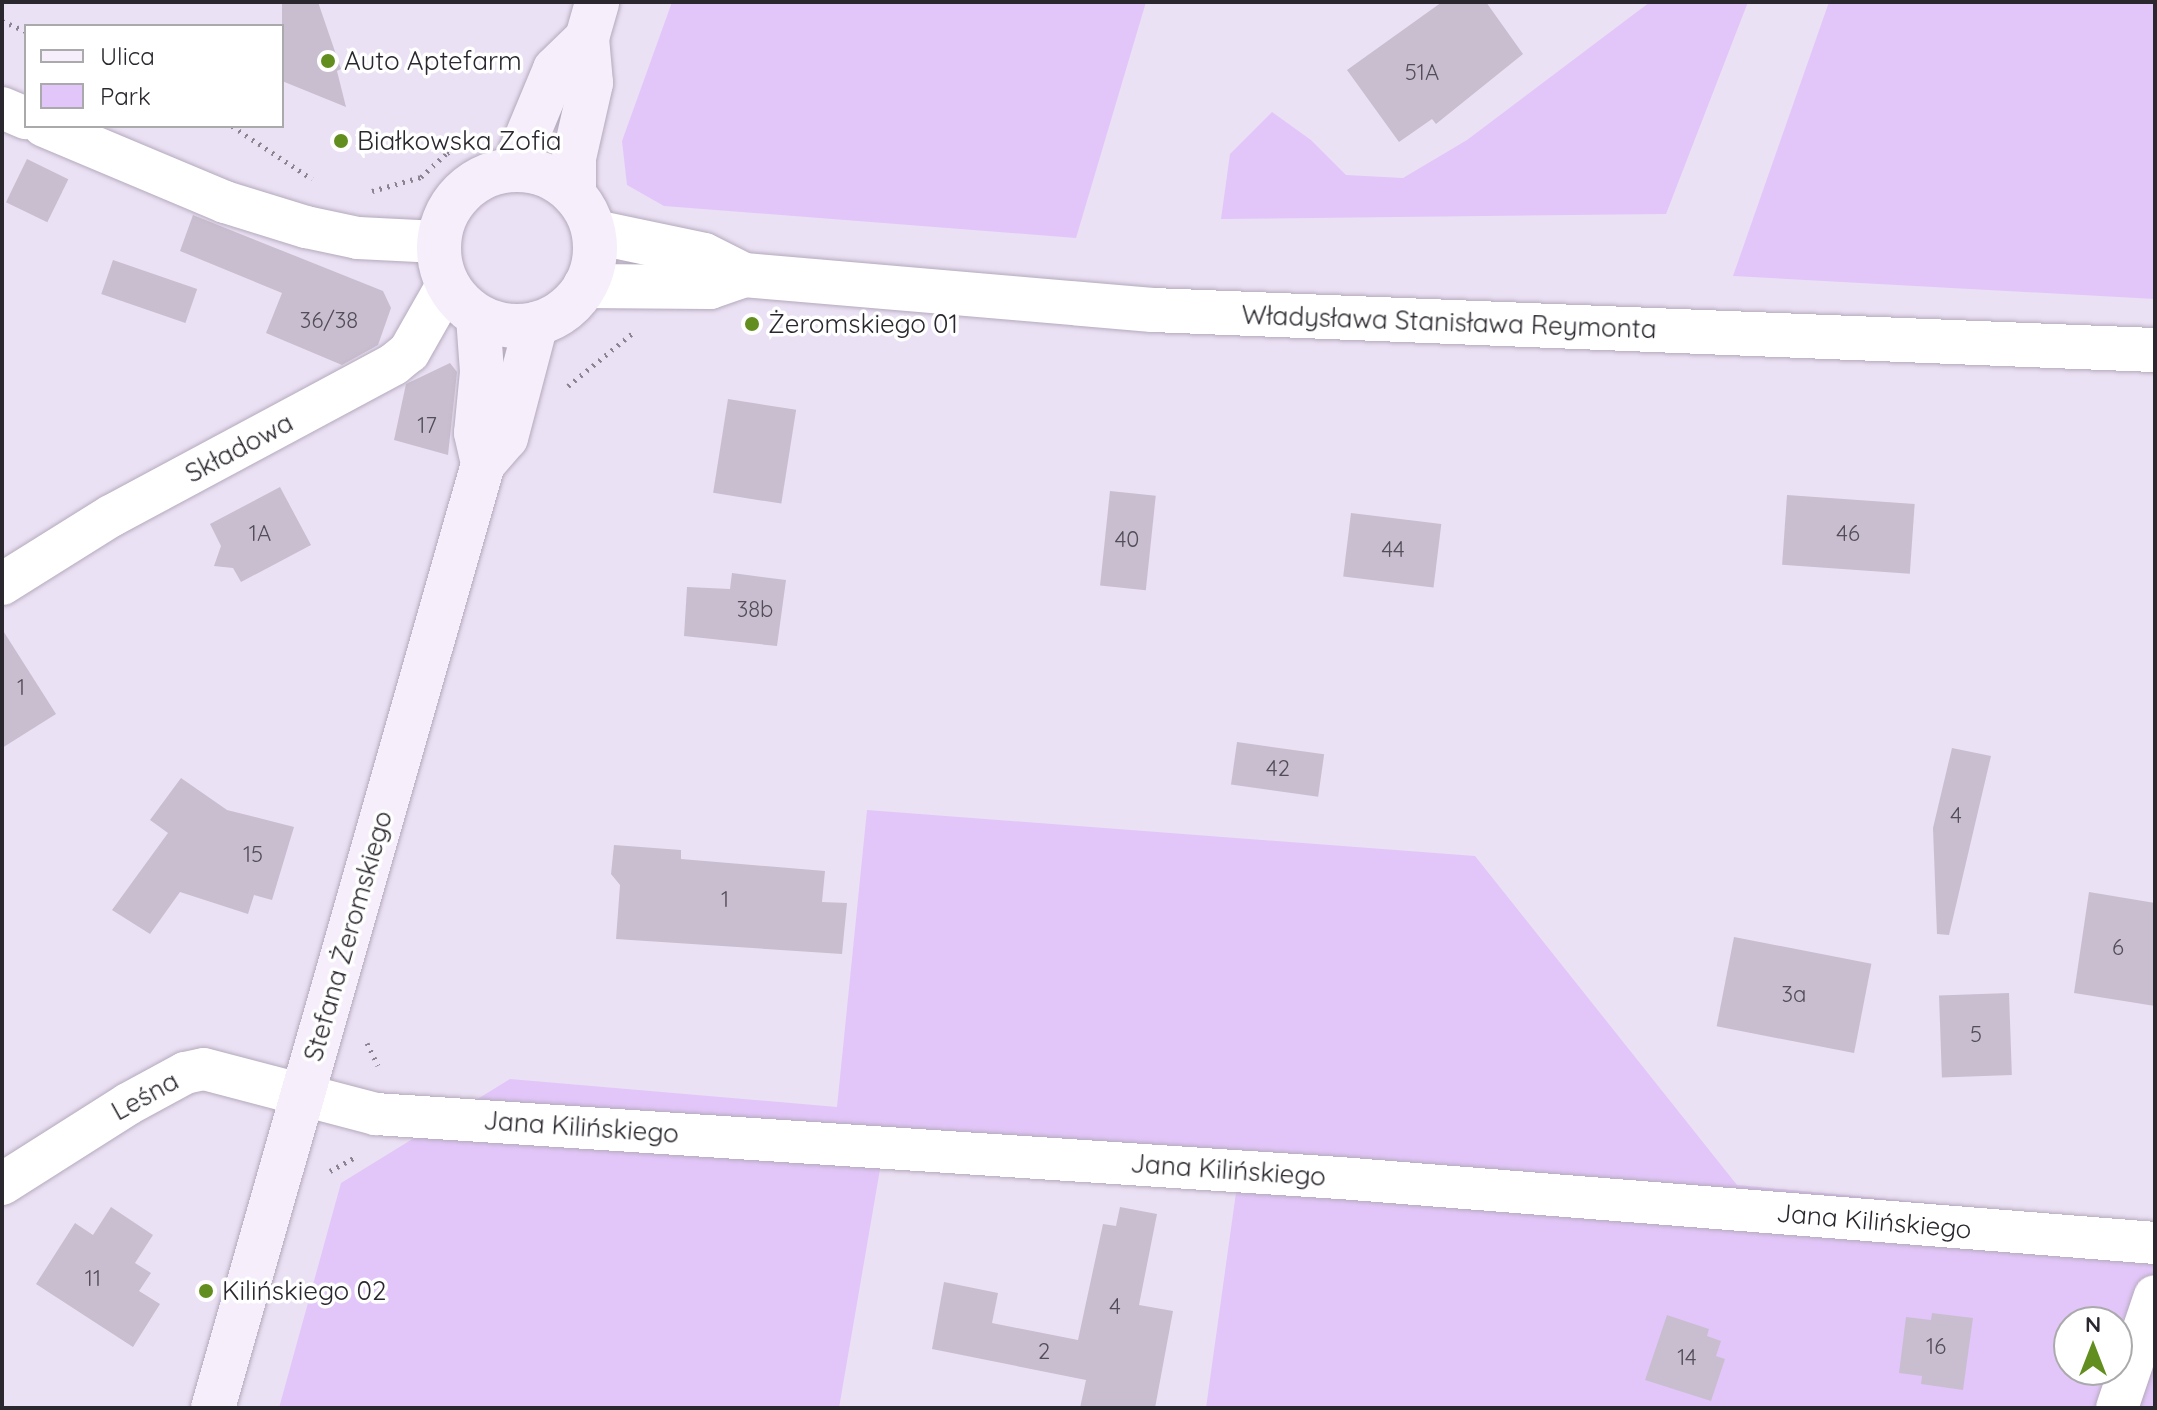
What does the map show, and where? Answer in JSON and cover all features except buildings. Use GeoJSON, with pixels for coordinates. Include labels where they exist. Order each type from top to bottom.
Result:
{"type":"FeatureCollection","features":[{"type":"Feature","properties":{"kind":"main road"},"geometry":{"type":"LineString","coordinates":[[513,170],[555,69],[592,20]]}},
{"type":"Feature","properties":{"kind":"main road"},"geometry":{"type":"LineString","coordinates":[[574,193],[546,175],[513,170],[490,173],[454,200],[438,242],[447,285],[478,317],[522,327],[564,312],[585,286],[596,255],[595,232],[574,193],[574,158],[591,83],[592,20]]}},
{"type":"Feature","properties":{"kind":"main road","name":"Stefana Żeromskiego"},"geometry":{"type":"LineString","coordinates":[[478,317],[482,372],[476,433],[483,464]]}},
{"type":"Feature","properties":{"kind":"main road","name":"Stefana Żeromskiego"},"geometry":{"type":"LineString","coordinates":[[213,1408],[483,464],[506,438],[536,324]]}},
{"type":"Feature","properties":{"kind":"street"},"geometry":{"type":"LineString","coordinates":[[2,108],[24,117]]}},
{"type":"Feature","properties":{"kind":"street"},"geometry":{"type":"LineString","coordinates":[[49,128],[225,202],[306,227],[338,236],[438,242]]}},
{"type":"Feature","properties":{"kind":"street","name":"Władysława Stanisława Reymonta"},"geometry":{"type":"LineString","coordinates":[[595,232],[704,255],[744,275],[1153,310],[2155,350]]}},
{"type":"Feature","properties":{"kind":"street","name":"Władysława Stanisława Reymonta"},"geometry":{"type":"LineString","coordinates":[[585,286],[710,287],[744,275]]}},
{"type":"Feature","properties":{"kind":"street","name":"Składowa"},"geometry":{"type":"LineString","coordinates":[[2,584],[111,516],[394,364],[409,352],[447,285]]}},
{"type":"Feature","properties":{"kind":"street","name":"Leśna"},"geometry":{"type":"LineString","coordinates":[[2,1184],[185,1073],[231,1073],[302,1095]]}},
{"type":"Feature","properties":{"kind":"street","name":"Jana Kilińskiego"},"geometry":{"type":"LineString","coordinates":[[302,1095],[376,1114],[1340,1178],[2155,1243]]}},
{"type":"Feature","properties":{"kind":"street"},"geometry":{"type":"LineString","coordinates":[[2117,1408],[2155,1296]]}},
{"type":"Feature","properties":{"kind":"path"},"geometry":{"type":"LineString","coordinates":[[2,21],[24,30]]}},
{"type":"Feature","properties":{"kind":"path"},"geometry":{"type":"LineString","coordinates":[[235,128],[321,182]]}},
{"type":"Feature","properties":{"kind":"path"},"geometry":{"type":"LineString","coordinates":[[366,190],[421,177],[447,153],[484,134]]}},
{"type":"Feature","properties":{"kind":"green space"},"geometry":{"type":"Polygon","coordinates":[[[672,2],[1146,2],[1076,238],[664,206],[627,185],[622,141],[672,2]]]}},
{"type":"Feature","properties":{"kind":"green space"},"geometry":{"type":"Polygon","coordinates":[[[1650,2],[1748,2],[1666,214],[1221,219],[1230,154],[1272,112],[1311,140],[1346,175],[1403,178],[1467,140],[1650,2]]]}},
{"type":"Feature","properties":{"kind":"green space"},"geometry":{"type":"Polygon","coordinates":[[[1829,2],[2155,2],[2155,299],[1733,276],[1829,2]]]}},
{"type":"Feature","properties":{"kind":"green space"},"geometry":{"type":"Polygon","coordinates":[[[867,810],[1475,856],[1737,1185],[2155,1224],[2155,1408],[1206,1408],[1239,1171],[884,1146],[839,1408],[279,1408],[341,1183],[510,1079],[837,1107],[867,810]]]}},
{"type":"Feature","properties":{"kind":"place","name":"Auto Aptefarm"},"geometry":{"type":"Point","coordinates":[328,61]}},
{"type":"Feature","properties":{"kind":"place","name":"Białkowska Zofia"},"geometry":{"type":"Point","coordinates":[341,141]}},
{"type":"Feature","properties":{"kind":"place","name":"Żeromskiego 01"},"geometry":{"type":"Point","coordinates":[752,324]}},
{"type":"Feature","properties":{"kind":"place","name":"Kilińskiego 02"},"geometry":{"type":"Point","coordinates":[206,1291]}}]}
